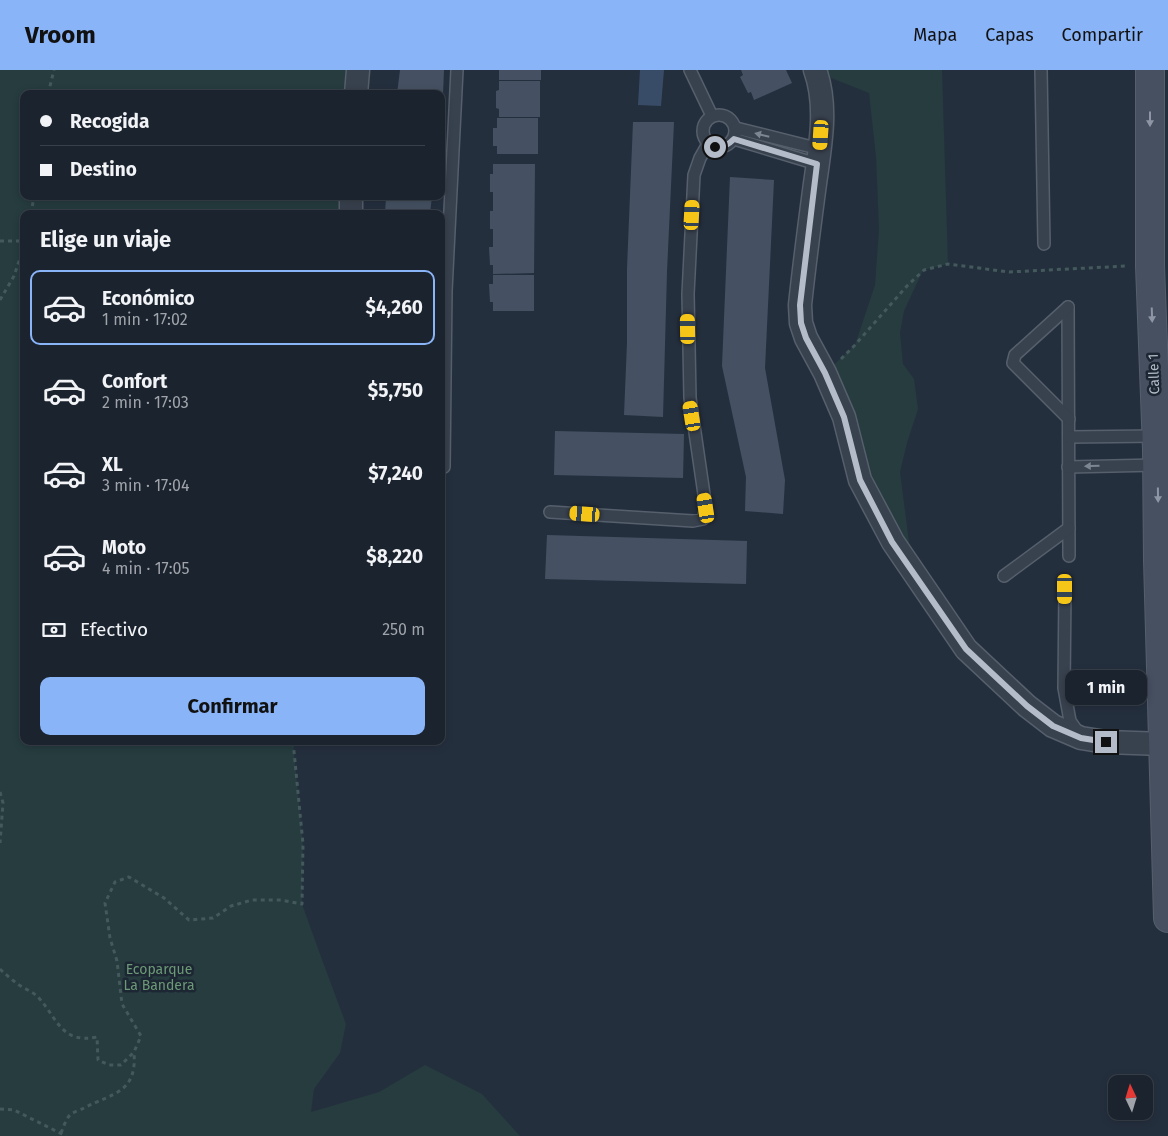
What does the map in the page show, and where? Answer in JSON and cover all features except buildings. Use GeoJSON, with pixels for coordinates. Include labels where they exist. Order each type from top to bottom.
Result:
{"type":"FeatureCollection","features":[{"type":"Feature","properties":{"kind":"main road","name":"Calle 1"},"geometry":{"type":"LineString","coordinates":[[1150,70],[1159,267],[1156,436],[1168,918]]}},
{"type":"Feature","properties":{"kind":"street"},"geometry":{"type":"LineString","coordinates":[[356,90],[358,70]]}},
{"type":"Feature","properties":{"kind":"street"},"geometry":{"type":"LineString","coordinates":[[816,71],[822,120],[800,305],[801,323],[806,338],[825,373],[844,417],[860,480],[892,542],[966,649],[1027,706],[1053,726],[1081,738],[1106,742],[1163,744]]}},
{"type":"Feature","properties":{"kind":"lane"},"geometry":{"type":"LineString","coordinates":[[445,379],[446,291],[457,70]]}},
{"type":"Feature","properties":{"kind":"lane"},"geometry":{"type":"LineString","coordinates":[[690,70],[712,116]]}},
{"type":"Feature","properties":{"kind":"lane"},"geometry":{"type":"LineString","coordinates":[[1041,70],[1044,244]]}},
{"type":"Feature","properties":{"kind":"lane"},"geometry":{"type":"LineString","coordinates":[[720,114],[727,116],[733,122],[735,134],[729,144],[715,147],[708,144],[704,137],[703,129],[706,121],[712,116],[720,114]]}},
{"type":"Feature","properties":{"kind":"lane"},"geometry":{"type":"LineString","coordinates":[[735,134],[818,157]]}},
{"type":"Feature","properties":{"kind":"lane"},"geometry":{"type":"LineString","coordinates":[[550,512],[693,521],[702,519],[706,508],[690,398],[688,294],[694,175],[700,158],[708,144]]}},
{"type":"Feature","properties":{"kind":"lane"},"geometry":{"type":"LineString","coordinates":[[1069,418],[1013,363],[1015,355],[1068,307],[1069,418],[1068,466],[1069,556]]}},
{"type":"Feature","properties":{"kind":"lane"},"geometry":{"type":"LineString","coordinates":[[1069,438],[1156,436]]}},
{"type":"Feature","properties":{"kind":"lane"},"geometry":{"type":"LineString","coordinates":[[1068,466],[1157,465]]}},
{"type":"Feature","properties":{"kind":"lane"},"geometry":{"type":"LineString","coordinates":[[1004,576],[1069,528]]}},
{"type":"Feature","properties":{"kind":"lane"},"geometry":{"type":"LineString","coordinates":[[1065,589],[1064,688],[1070,721],[1081,738]]}},
{"type":"Feature","properties":{"kind":"path"},"geometry":{"type":"LineString","coordinates":[[49,90],[54,70]]}},
{"type":"Feature","properties":{"kind":"path"},"geometry":{"type":"LineString","coordinates":[[0,241],[20,241]]}},
{"type":"Feature","properties":{"kind":"path"},"geometry":{"type":"LineString","coordinates":[[0,300],[14,276],[20,258]]}},
{"type":"Feature","properties":{"kind":"path"},"geometry":{"type":"LineString","coordinates":[[855,345],[907,286],[924,270],[948,264],[1009,272],[1135,266],[1159,267]]}},
{"type":"Feature","properties":{"kind":"path"},"geometry":{"type":"LineString","coordinates":[[0,970],[37,996],[62,1030],[75,1038],[97,1037],[98,1060],[110,1065],[121,1065],[134,1052],[141,1036],[122,1004],[117,961],[110,938],[105,903],[115,882],[129,877],[164,898],[189,920],[214,918],[231,906],[252,900],[281,900],[302,904],[302,844],[293,745]]}},
{"type":"Feature","properties":{"kind":"path"},"geometry":{"type":"LineString","coordinates":[[0,792],[3,803],[0,843]]}},
{"type":"Feature","properties":{"kind":"path"},"geometry":{"type":"LineString","coordinates":[[61,1133],[70,1115],[125,1088],[132,1078],[135,1065],[134,1052]]}},
{"type":"Feature","properties":{"kind":"path"},"geometry":{"type":"LineString","coordinates":[[0,1109],[14,1110],[66,1136]]}},
{"type":"Feature","properties":{"kind":"green space","name":"Ecoparque La Bandera"},"geometry":{"type":"Polygon","coordinates":[[[0,70],[358,70],[356,90],[20,90],[20,200],[351,200],[351,210],[20,210],[20,745],[293,745],[303,844],[302,904],[346,1024],[340,1053],[314,1089],[311,1112],[379,1092],[425,1065],[482,1094],[520,1136],[0,1136],[0,70]]]}},
{"type":"Feature","properties":{"kind":"green space"},"geometry":{"type":"Polygon","coordinates":[[[815,70],[942,70],[948,264],[923,270],[904,311],[900,333],[903,364],[914,379],[918,409],[900,472],[911,557],[893,542],[825,373],[855,345],[875,285],[879,229],[876,157],[869,93],[815,70]]]}},
{"type":"Feature","properties":{"kind":"water"},"geometry":{"type":"Polygon","coordinates":[[[640,70],[664,70],[661,106],[638,105],[640,70]]]}},
{"type":"Feature","properties":{"kind":"route"},"geometry":{"type":"LineString","coordinates":[[715,147],[722,147],[734,139],[817,164],[800,305],[801,323],[806,338],[825,373],[844,417],[860,480],[892,542],[966,649],[1027,706],[1053,726],[1081,738],[1106,742]]}}]}
